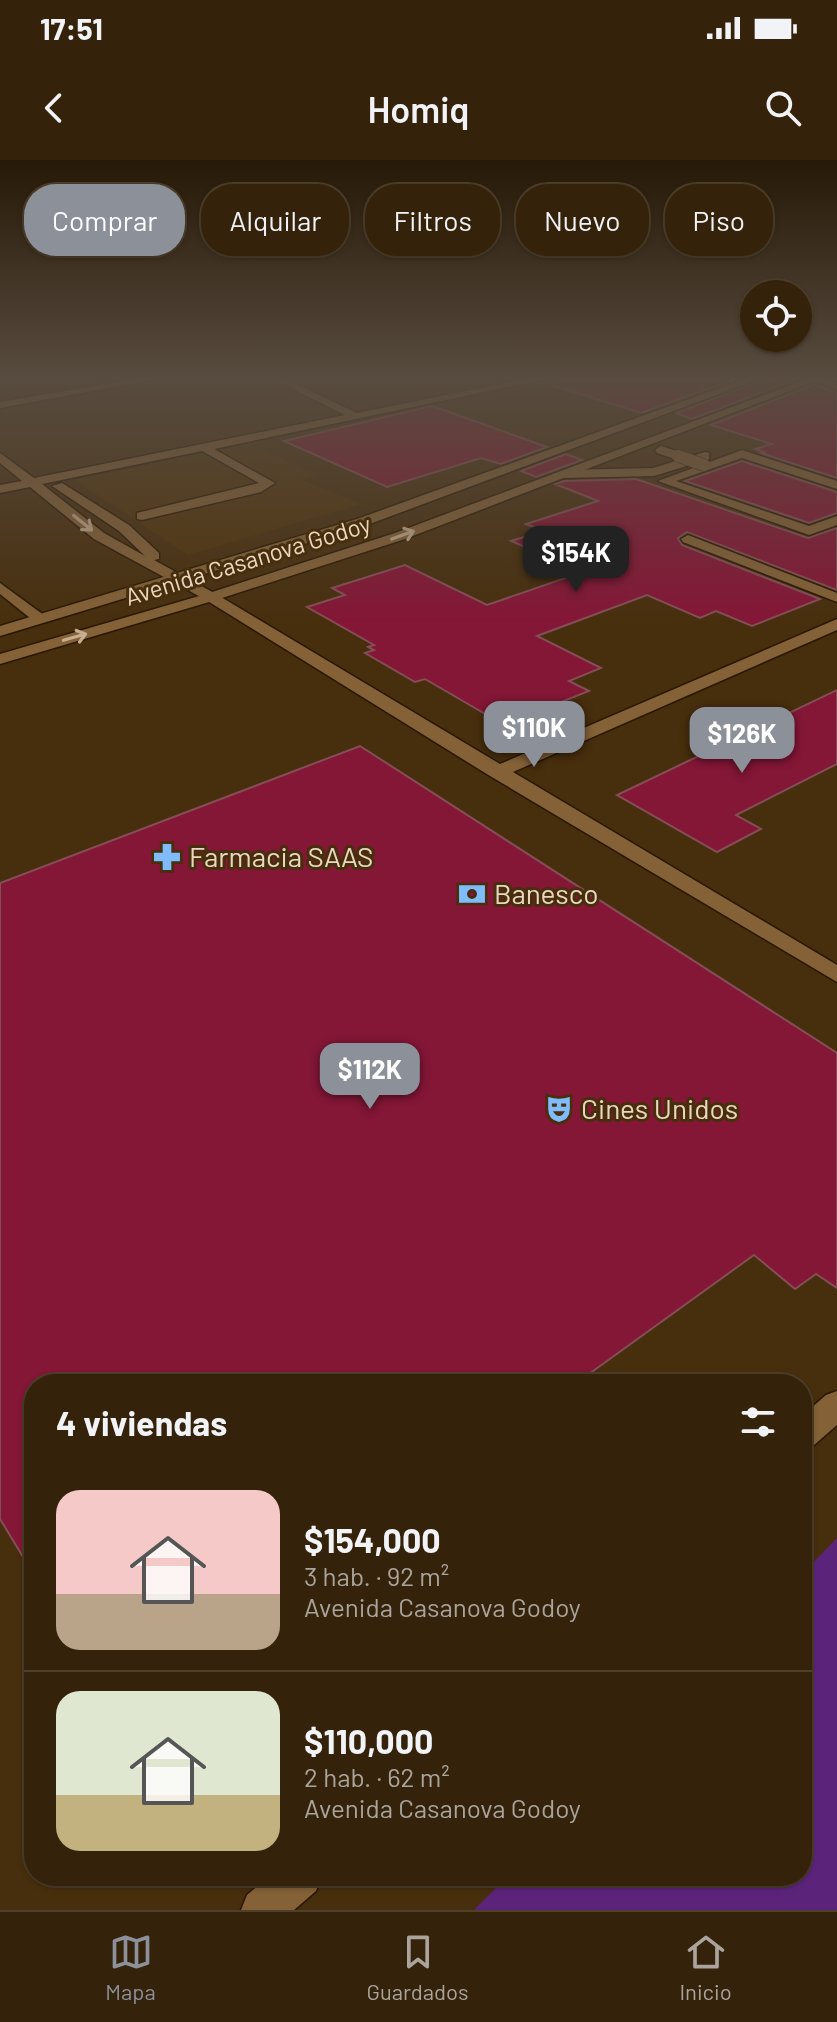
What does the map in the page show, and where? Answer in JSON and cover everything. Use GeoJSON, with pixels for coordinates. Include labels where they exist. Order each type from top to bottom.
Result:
{"type":"FeatureCollection","features":[{"type":"Feature","properties":{"kind":"street"},"geometry":{"type":"LineString","coordinates":[[2,459],[99,536],[211,597],[837,975]]}},
{"type":"Feature","properties":{"kind":"street"},"geometry":{"type":"LineString","coordinates":[[22,459],[48,480],[124,528],[179,578]]}},
{"type":"Feature","properties":{"kind":"street"},"geometry":{"type":"LineString","coordinates":[[0,489],[148,459]]}},
{"type":"Feature","properties":{"kind":"street"},"geometry":{"type":"LineString","coordinates":[[142,516],[257,489],[269,483],[224,459]]}},
{"type":"Feature","properties":{"kind":"street","name":"Avenida Casanova Godoy"},"geometry":{"type":"LineString","coordinates":[[0,631],[362,522],[536,459]]}},
{"type":"Feature","properties":{"kind":"street","name":"Avenida Casanova Godoy"},"geometry":{"type":"LineString","coordinates":[[0,659],[211,597],[400,536],[603,459]]}},
{"type":"Feature","properties":{"kind":"street"},"geometry":{"type":"LineString","coordinates":[[690,459],[705,462]]}},
{"type":"Feature","properties":{"kind":"street"},"geometry":{"type":"LineString","coordinates":[[563,474],[654,472],[720,459]]}},
{"type":"Feature","properties":{"kind":"street"},"geometry":{"type":"LineString","coordinates":[[756,459],[837,485]]}},
{"type":"Feature","properties":{"kind":"street"},"geometry":{"type":"LineString","coordinates":[[705,462],[664,481],[809,531],[837,520]]}},
{"type":"Feature","properties":{"kind":"street"},"geometry":{"type":"LineString","coordinates":[[688,539],[837,598]]}},
{"type":"Feature","properties":{"kind":"street"},"geometry":{"type":"LineString","coordinates":[[0,587],[40,619]]}},
{"type":"Feature","properties":{"kind":"street"},"geometry":{"type":"LineString","coordinates":[[497,772],[837,624]]}},
{"type":"Feature","properties":{"kind":"street"},"geometry":{"type":"LineString","coordinates":[[812,1427],[837,1405]]}},
{"type":"Feature","properties":{"kind":"street"},"geometry":{"type":"LineString","coordinates":[[262,1910],[290,1886]]}},
{"type":"Feature","properties":{"kind":"shaded area"},"geometry":{"type":"Polygon","coordinates":[[[178,459],[282,459],[318,475],[302,480],[361,504],[188,555],[75,480],[178,459]]]}},
{"type":"Feature","properties":{"kind":"shaded area"},"geometry":{"type":"Polygon","coordinates":[[[837,1538],[837,1910],[474,1910],[498,1886],[812,1886],[812,1564],[837,1538]]]}},
{"type":"Feature","properties":{"kind":"building"},"geometry":{"type":"Polygon","coordinates":[[[324,459],[479,459],[387,487],[324,459]]]}},
{"type":"Feature","properties":{"kind":"building"},"geometry":{"type":"Polygon","coordinates":[[[483,459],[515,459],[501,464],[483,459]]]}},
{"type":"Feature","properties":{"kind":"building"},"geometry":{"type":"Polygon","coordinates":[[[554,459],[582,460],[536,477],[521,471],[554,459]]]}},
{"type":"Feature","properties":{"kind":"building"},"geometry":{"type":"Polygon","coordinates":[[[778,459],[837,459],[837,478],[778,459]]]}},
{"type":"Feature","properties":{"kind":"building"},"geometry":{"type":"Polygon","coordinates":[[[742,461],[837,492],[837,513],[809,523],[685,481],[742,461]]]}},
{"type":"Feature","properties":{"kind":"building"},"geometry":{"type":"Polygon","coordinates":[[[636,479],[808,538],[837,528],[837,590],[687,532],[678,538],[682,545],[820,599],[752,626],[716,611],[700,618],[647,595],[537,636],[601,668],[569,681],[589,691],[504,725],[425,679],[415,682],[365,653],[374,650],[368,647],[374,645],[307,607],[345,595],[332,588],[405,565],[487,605],[583,572],[511,541],[544,531],[526,524],[598,501],[555,484],[564,481],[636,479]]]}},
{"type":"Feature","properties":{"kind":"building"},"geometry":{"type":"Polygon","coordinates":[[[837,690],[837,764],[736,815],[761,829],[717,852],[617,795],[837,690]]]}},
{"type":"Feature","properties":{"kind":"building"},"geometry":{"type":"Polygon","coordinates":[[[360,746],[837,1053],[837,1288],[816,1274],[795,1289],[754,1255],[589,1374],[24,1374],[24,1559],[0,1519],[0,883],[360,746]]]}},
{"type":"Feature","properties":{"kind":"place","name":"Farmacia SAAS"},"geometry":{"type":"Point","coordinates":[167,857]}},
{"type":"Feature","properties":{"kind":"place","name":"Banesco"},"geometry":{"type":"Point","coordinates":[472,894]}},
{"type":"Feature","properties":{"kind":"place","name":"Cines Unidos"},"geometry":{"type":"Point","coordinates":[559,1109]}}]}
